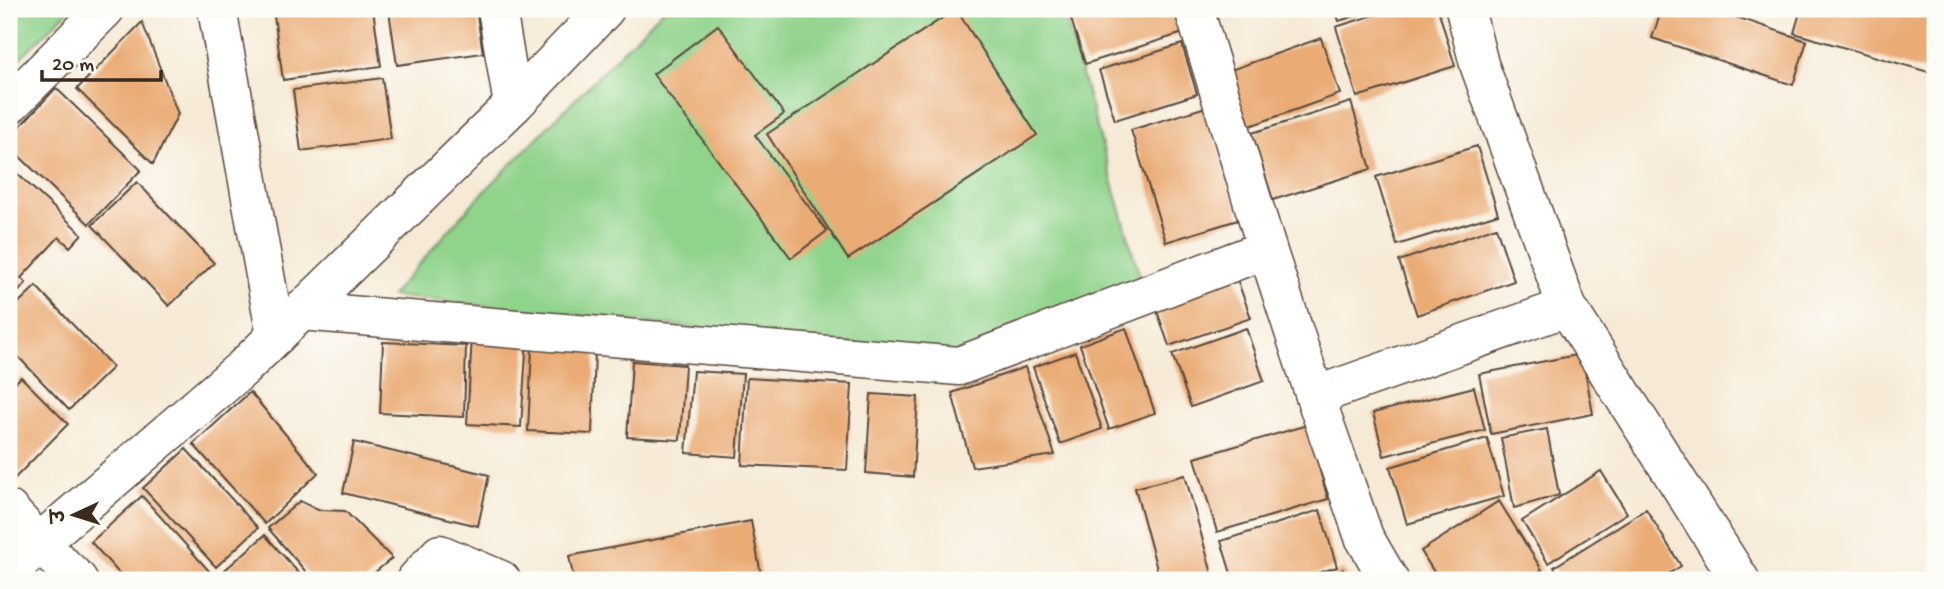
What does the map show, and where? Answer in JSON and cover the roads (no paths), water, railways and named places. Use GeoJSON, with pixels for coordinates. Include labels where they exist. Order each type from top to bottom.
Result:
{"type":"FeatureCollection","features":[{"type":"Feature","properties":{"kind":"street"},"geometry":{"type":"LineString","coordinates":[[9,105],[105,9]]}},
{"type":"Feature","properties":{"kind":"street"},"geometry":{"type":"LineString","coordinates":[[218,9],[289,323]]}},
{"type":"Feature","properties":{"kind":"street"},"geometry":{"type":"LineString","coordinates":[[497,9],[513,105]]}},
{"type":"Feature","properties":{"kind":"street"},"geometry":{"type":"LineString","coordinates":[[9,573],[39,543],[244,367],[513,105],[605,9]]}},
{"type":"Feature","properties":{"kind":"street"},"geometry":{"type":"LineString","coordinates":[[1194,9],[1315,396],[1364,537],[1389,580]]}},
{"type":"Feature","properties":{"kind":"street"},"geometry":{"type":"LineString","coordinates":[[1465,9],[1479,64],[1567,307],[1740,580]]}},
{"type":"Feature","properties":{"kind":"street"},"geometry":{"type":"LineString","coordinates":[[289,323],[959,366],[1267,249]]}},
{"type":"Feature","properties":{"kind":"street"},"geometry":{"type":"LineString","coordinates":[[1315,396],[1567,307]]}},
{"type":"Feature","properties":{"kind":"street"},"geometry":{"type":"LineString","coordinates":[[9,510],[78,580]]}},
{"type":"Feature","properties":{"kind":"street"},"geometry":{"type":"LineString","coordinates":[[416,580],[440,554],[501,580]]}}]}
